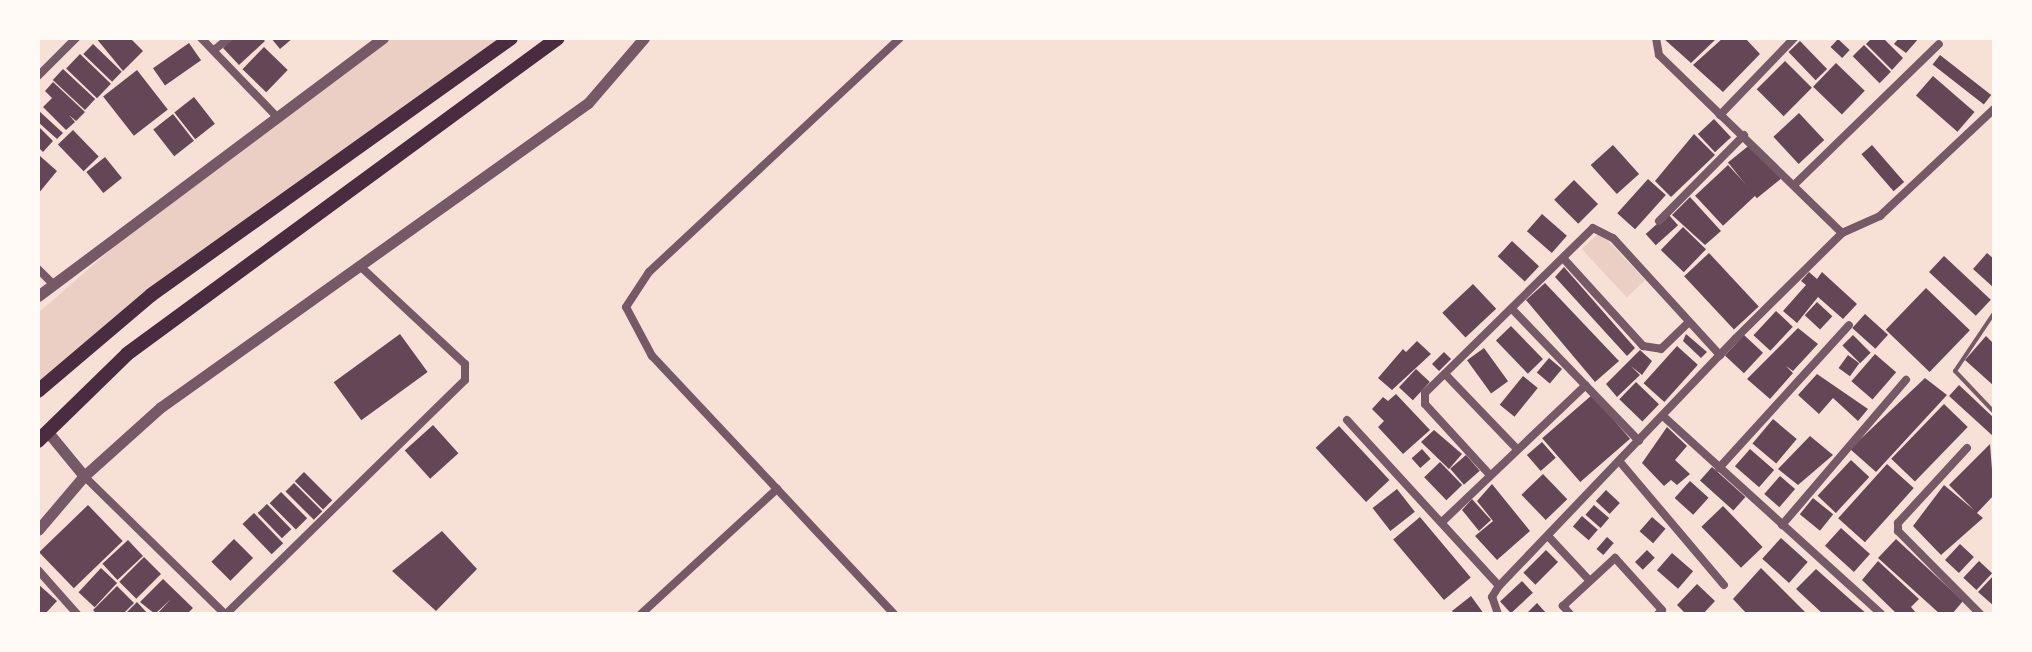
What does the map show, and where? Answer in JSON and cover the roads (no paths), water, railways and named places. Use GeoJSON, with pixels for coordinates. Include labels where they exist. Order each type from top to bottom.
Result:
{"type":"FeatureCollection","features":[{"type":"Feature","properties":{"kind":"main road"},"geometry":{"type":"LineString","coordinates":[[38,391],[151,295],[511,38]]}},
{"type":"Feature","properties":{"kind":"main road"},"geometry":{"type":"LineString","coordinates":[[42,436],[127,354],[558,38]]}},
{"type":"Feature","properties":{"kind":"street"},"geometry":{"type":"LineString","coordinates":[[38,76],[76,38]]}},
{"type":"Feature","properties":{"kind":"street"},"geometry":{"type":"LineString","coordinates":[[201,38],[277,117]]}},
{"type":"Feature","properties":{"kind":"street"},"geometry":{"type":"LineString","coordinates":[[214,50],[229,38]]}},
{"type":"Feature","properties":{"kind":"street"},"geometry":{"type":"LineString","coordinates":[[38,296],[383,38]]}},
{"type":"Feature","properties":{"kind":"street"},"geometry":{"type":"LineString","coordinates":[[38,530],[84,476],[161,407],[588,103],[644,38]]}},
{"type":"Feature","properties":{"kind":"street"},"geometry":{"type":"LineString","coordinates":[[894,614],[652,356],[626,307],[649,272],[900,38]]}},
{"type":"Feature","properties":{"kind":"street"},"geometry":{"type":"LineString","coordinates":[[1656,38],[1659,55],[1842,233]]}},
{"type":"Feature","properties":{"kind":"street"},"geometry":{"type":"LineString","coordinates":[[1720,115],[1794,38]]}},
{"type":"Feature","properties":{"kind":"street"},"geometry":{"type":"LineString","coordinates":[[1794,185],[1939,44]]}},
{"type":"Feature","properties":{"kind":"street"},"geometry":{"type":"LineString","coordinates":[[1498,614],[1492,597],[1499,586],[1720,355],[1842,233],[1880,216],[1994,109]]}},
{"type":"Feature","properties":{"kind":"street"},"geometry":{"type":"LineString","coordinates":[[1659,221],[1744,135]]}},
{"type":"Feature","properties":{"kind":"street"},"geometry":{"type":"LineString","coordinates":[[1490,475],[1425,404],[1425,393],[1593,228],[1602,229],[1720,355]]}},
{"type":"Feature","properties":{"kind":"street"},"geometry":{"type":"LineString","coordinates":[[1563,258],[1643,346],[1661,349],[1689,322]]}},
{"type":"Feature","properties":{"kind":"street"},"geometry":{"type":"LineString","coordinates":[[42,436],[225,614],[465,380],[465,364],[361,267]]}},
{"type":"Feature","properties":{"kind":"street"},"geometry":{"type":"LineString","coordinates":[[38,269],[52,283]]}},
{"type":"Feature","properties":{"kind":"street"},"geometry":{"type":"LineString","coordinates":[[1512,309],[1639,441]]}},
{"type":"Feature","properties":{"kind":"street"},"geometry":{"type":"LineString","coordinates":[[1719,468],[1849,325]]}},
{"type":"Feature","properties":{"kind":"street"},"geometry":{"type":"LineString","coordinates":[[1445,374],[1517,449]]}},
{"type":"Feature","properties":{"kind":"street"},"geometry":{"type":"LineString","coordinates":[[1782,525],[1906,380]]}},
{"type":"Feature","properties":{"kind":"street"},"geometry":{"type":"LineString","coordinates":[[1443,521],[1586,385]]}},
{"type":"Feature","properties":{"kind":"street"},"geometry":{"type":"LineString","coordinates":[[1663,416],[1881,614]]}},
{"type":"Feature","properties":{"kind":"street"},"geometry":{"type":"LineString","coordinates":[[1347,420],[1443,521],[1499,586]]}},
{"type":"Feature","properties":{"kind":"street"},"geometry":{"type":"LineString","coordinates":[[1967,448],[1898,523],[1898,531],[1980,614]]}},
{"type":"Feature","properties":{"kind":"street"},"geometry":{"type":"LineString","coordinates":[[1620,462],[1724,585]]}},
{"type":"Feature","properties":{"kind":"street"},"geometry":{"type":"LineString","coordinates":[[641,614],[777,489]]}},
{"type":"Feature","properties":{"kind":"street"},"geometry":{"type":"LineString","coordinates":[[1548,536],[1589,580]]}},
{"type":"Feature","properties":{"kind":"street"},"geometry":{"type":"LineString","coordinates":[[1570,614],[1563,606],[1615,558],[1662,610],[1658,614]]}},
{"type":"Feature","properties":{"kind":"street"},"geometry":{"type":"LineString","coordinates":[[38,570],[77,614]]}},
{"type":"Feature","properties":{"kind":"lane"},"geometry":{"type":"LineString","coordinates":[[1994,313],[1955,371],[1994,412]]}}]}
